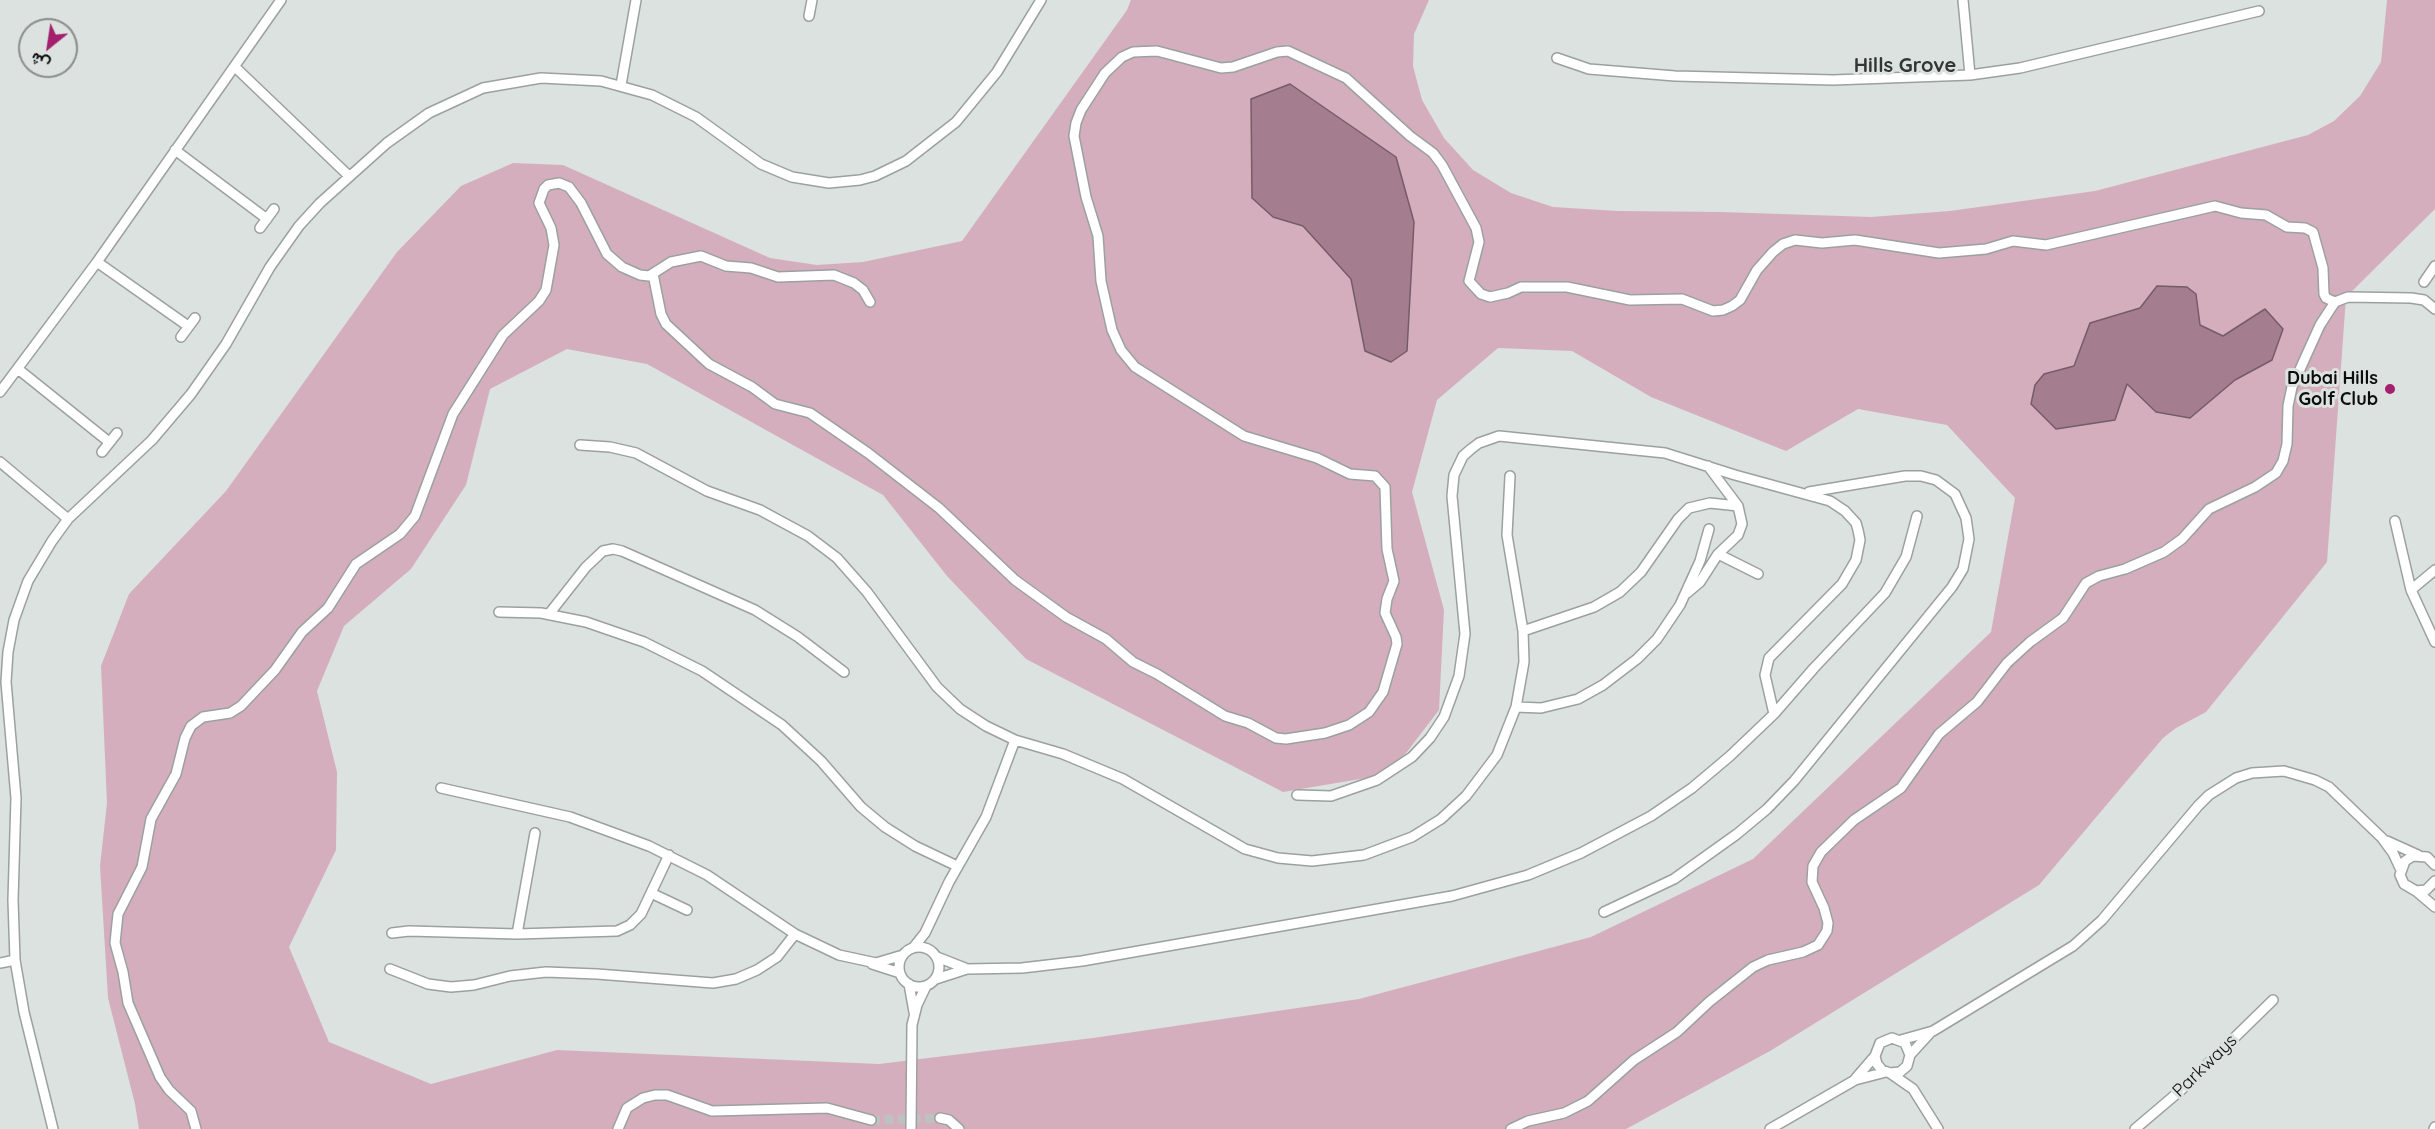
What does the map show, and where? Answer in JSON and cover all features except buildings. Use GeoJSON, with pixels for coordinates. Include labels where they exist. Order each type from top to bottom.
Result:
{"type":"FeatureCollection","features":[{"type":"Feature","properties":{"kind":"street"},"geometry":{"type":"LineString","coordinates":[[0,392],[97,262],[281,0]]}},
{"type":"Feature","properties":{"kind":"street"},"geometry":{"type":"LineString","coordinates":[[621,85],[636,0]]}},
{"type":"Feature","properties":{"kind":"street"},"geometry":{"type":"LineString","coordinates":[[809,16],[812,0]]}},
{"type":"Feature","properties":{"kind":"street"},"geometry":{"type":"LineString","coordinates":[[53,1129],[24,1012],[15,960],[13,900],[16,798],[14,756],[7,704],[8,652],[14,620],[28,581],[41,556],[68,519],[131,461],[172,417],[213,363],[290,237],[320,203],[349,176],[413,123],[447,103],[483,88],[551,77],[581,78],[621,85],[652,95],[710,126],[761,164],[776,171],[819,183],[860,180],[890,170],[906,161],[956,122],[997,72],[1041,0]]}},
{"type":"Feature","properties":{"kind":"street"},"geometry":{"type":"LineString","coordinates":[[1963,0],[1970,75]]}},
{"type":"Feature","properties":{"kind":"street"},"geometry":{"type":"LineString","coordinates":[[1557,58],[1589,69],[1675,76],[1833,80],[1970,75],[2020,68],[2259,12]]}},
{"type":"Feature","properties":{"kind":"street"},"geometry":{"type":"LineString","coordinates":[[654,274],[661,314],[666,324],[709,364],[752,387],[775,404],[810,413],[877,459],[939,508],[1015,580],[1066,616],[1106,639],[1133,662],[1225,716],[1248,723],[1276,738],[1286,739],[1325,733],[1349,725],[1369,712],[1383,692],[1397,644],[1385,613],[1387,599],[1394,581],[1387,549],[1385,487],[1375,476],[1342,471],[1317,458],[1244,436],[1135,367],[1121,350],[1112,330],[1101,281],[1098,236],[1086,197],[1074,136],[1081,110],[1105,73],[1122,57],[1133,52],[1157,51],[1221,68],[1233,67],[1277,52],[1288,51],[1346,78],[1410,136],[1433,153],[1442,165],[1476,228],[1478,249],[1469,281],[1473,289],[1490,297],[1521,287],[1567,287],[1630,300],[1682,298],[1713,311],[1723,310],[1740,300],[1757,270],[1773,252],[1783,244],[1795,240],[1822,243],[1855,240],[1939,253],[1986,249],[2013,241],[2046,245],[2215,206],[2241,213],[2266,215],[2287,227],[2305,228],[2313,232],[2322,262],[2324,294],[2326,298],[2335,302]]}},
{"type":"Feature","properties":{"kind":"street"},"geometry":{"type":"LineString","coordinates":[[235,67],[349,176]]}},
{"type":"Feature","properties":{"kind":"street"},"geometry":{"type":"LineString","coordinates":[[175,150],[267,219]]}},
{"type":"Feature","properties":{"kind":"street"},"geometry":{"type":"LineString","coordinates":[[196,1129],[191,1111],[169,1090],[160,1077],[128,1003],[114,933],[118,914],[142,867],[151,819],[176,774],[188,732],[197,721],[203,717],[230,713],[241,706],[275,670],[302,632],[328,608],[356,564],[400,534],[415,516],[453,414],[503,335],[539,301],[546,290],[554,245],[551,228],[539,203],[544,189],[554,183],[569,187],[581,203],[607,254],[630,271],[644,276],[654,274],[671,262],[700,256],[726,266],[752,268],[778,277],[834,275],[854,283],[863,290],[870,302]]}},
{"type":"Feature","properties":{"kind":"street"},"geometry":{"type":"LineString","coordinates":[[260,228],[274,209]]}},
{"type":"Feature","properties":{"kind":"street"},"geometry":{"type":"LineString","coordinates":[[97,262],[188,326]]}},
{"type":"Feature","properties":{"kind":"street"},"geometry":{"type":"LineString","coordinates":[[2424,282],[2435,266]]}},
{"type":"Feature","properties":{"kind":"street"},"geometry":{"type":"LineString","coordinates":[[1511,1129],[1528,1121],[1564,1113],[1588,1101],[1634,1060],[1677,1032],[1709,1002],[1753,968],[1768,960],[1803,952],[1818,945],[1827,931],[1828,923],[1812,882],[1813,866],[1821,852],[1854,820],[1901,788],[1939,734],[1977,702],[2007,663],[2030,642],[2063,618],[2086,583],[2098,576],[2125,569],[2164,552],[2182,539],[2209,509],[2255,488],[2276,473],[2286,454],[2288,406],[2292,387],[2320,325],[2335,302],[2348,297],[2411,297],[2424,300],[2435,309]]}},
{"type":"Feature","properties":{"kind":"street"},"geometry":{"type":"LineString","coordinates":[[181,337],[195,318]]}},
{"type":"Feature","properties":{"kind":"street"},"geometry":{"type":"LineString","coordinates":[[18,369],[109,442]]}},
{"type":"Feature","properties":{"kind":"street"},"geometry":{"type":"LineString","coordinates":[[102,452],[117,433]]}},
{"type":"Feature","properties":{"kind":"street"},"geometry":{"type":"LineString","coordinates":[[1297,795],[1331,796],[1377,780],[1412,757],[1430,738],[1444,717],[1459,676],[1465,634],[1452,486],[1457,465],[1470,449],[1489,438],[1510,436],[1649,450],[1679,456],[1830,501],[1851,516],[1858,530],[1858,550],[1852,569],[1842,584],[1768,658],[1765,675],[1774,714]]}},
{"type":"Feature","properties":{"kind":"street"},"geometry":{"type":"LineString","coordinates":[[580,445],[610,447],[636,453],[707,491],[777,518],[808,536],[837,558],[881,610],[927,675],[943,693],[973,718],[1015,740],[1073,758],[1123,778],[1245,849],[1278,858],[1330,861],[1388,848],[1412,837],[1441,819],[1466,796],[1488,769],[1504,739],[1516,707],[1523,669],[1523,631],[1507,535],[1510,476]]}},
{"type":"Feature","properties":{"kind":"street"},"geometry":{"type":"LineString","coordinates":[[0,462],[68,519]]}},
{"type":"Feature","properties":{"kind":"street"},"geometry":{"type":"LineString","coordinates":[[1685,595],[1700,582],[1718,554],[1734,540],[1741,530],[1742,518],[1738,506],[1708,466]]}},
{"type":"Feature","properties":{"kind":"street"},"geometry":{"type":"LineString","coordinates":[[1604,912],[1674,879],[1767,809],[1809,763],[1952,587],[1963,569],[1969,538],[1966,518],[1954,494],[1936,480],[1921,476],[1905,476],[1803,493]]}},
{"type":"Feature","properties":{"kind":"street"},"geometry":{"type":"LineString","coordinates":[[1523,631],[1594,607],[1620,592],[1641,572],[1678,519],[1689,508],[1710,503],[1738,506]]}},
{"type":"Feature","properties":{"kind":"street"},"geometry":{"type":"LineString","coordinates":[[909,984],[918,987],[926,986],[936,979],[967,969],[1022,968],[1082,961],[1452,896],[1503,884],[1581,853],[1658,811],[1711,772],[1774,714],[1890,587],[1906,557],[1917,516]]}},
{"type":"Feature","properties":{"kind":"street"},"geometry":{"type":"LineString","coordinates":[[2395,521],[2411,590],[2435,642]]}},
{"type":"Feature","properties":{"kind":"street"},"geometry":{"type":"LineString","coordinates":[[1516,707],[1541,708],[1566,703],[1603,685],[1637,659],[1673,617],[1700,561],[1709,529]]}},
{"type":"Feature","properties":{"kind":"street"},"geometry":{"type":"LineString","coordinates":[[549,614],[586,567],[603,551],[613,549],[755,610],[798,637],[844,672]]}},
{"type":"Feature","properties":{"kind":"street"},"geometry":{"type":"LineString","coordinates":[[1718,554],[1758,574]]}},
{"type":"Feature","properties":{"kind":"street"},"geometry":{"type":"LineString","coordinates":[[2411,590],[2435,570]]}},
{"type":"Feature","properties":{"kind":"street"},"geometry":{"type":"LineString","coordinates":[[499,612],[549,614],[586,622],[633,638],[720,682],[766,712],[798,738],[861,807],[885,827],[915,846],[957,866]]}},
{"type":"Feature","properties":{"kind":"street"},"geometry":{"type":"LineString","coordinates":[[870,963],[890,961],[903,956],[913,948],[928,928],[957,866],[986,817],[1015,740]]}},
{"type":"Feature","properties":{"kind":"street"},"geometry":{"type":"LineString","coordinates":[[1938,1129],[1913,1089],[1877,1064],[1875,1056],[1877,1047],[1883,1040],[1892,1038],[1901,1040],[1933,1031],[2073,946],[2109,912],[2198,806],[2222,785],[2236,778],[2252,773],[2284,771],[2315,780],[2342,797],[2382,838],[2393,853],[2401,870],[2404,884],[2435,907]]}},
{"type":"Feature","properties":{"kind":"street"},"geometry":{"type":"LineString","coordinates":[[441,788],[570,817],[610,830],[669,855],[714,879],[795,934],[839,955],[900,973],[909,984],[914,1015]]}},
{"type":"Feature","properties":{"kind":"street"},"geometry":{"type":"LineString","coordinates":[[517,934],[535,833]]}},
{"type":"Feature","properties":{"kind":"street"},"geometry":{"type":"LineString","coordinates":[[2382,838],[2433,861]]}},
{"type":"Feature","properties":{"kind":"street"},"geometry":{"type":"LineString","coordinates":[[392,933],[409,931],[517,934],[617,931],[636,920],[669,855]]}},
{"type":"Feature","properties":{"kind":"street"},"geometry":{"type":"LineString","coordinates":[[2401,870],[2409,858],[2418,855]]}},
{"type":"Feature","properties":{"kind":"street"},"geometry":{"type":"LineString","coordinates":[[2416,891],[2426,890],[2434,882]]}},
{"type":"Feature","properties":{"kind":"street"},"geometry":{"type":"LineString","coordinates":[[2434,882],[2435,899]]}},
{"type":"Feature","properties":{"kind":"street"},"geometry":{"type":"LineString","coordinates":[[651,893],[687,910]]}},
{"type":"Feature","properties":{"kind":"street"},"geometry":{"type":"LineString","coordinates":[[928,928],[939,968],[936,979]]}},
{"type":"Feature","properties":{"kind":"street"},"geometry":{"type":"LineString","coordinates":[[390,969],[428,984],[451,987],[546,972],[712,983],[736,980],[758,970],[777,957],[795,934]]}},
{"type":"Feature","properties":{"kind":"street"},"geometry":{"type":"LineString","coordinates":[[913,948],[923,948],[967,969]]}},
{"type":"Feature","properties":{"kind":"street"},"geometry":{"type":"LineString","coordinates":[[900,973],[903,956]]}},
{"type":"Feature","properties":{"kind":"street"},"geometry":{"type":"LineString","coordinates":[[0,963],[15,960]]}},
{"type":"Feature","properties":{"kind":"street"},"geometry":{"type":"LineString","coordinates":[[911,1129],[910,1046],[914,1015],[926,986]]}},
{"type":"Feature","properties":{"kind":"street","name":"Parkways"},"geometry":{"type":"LineString","coordinates":[[2135,1129],[2181,1090],[2273,1000]]}},
{"type":"Feature","properties":{"kind":"street"},"geometry":{"type":"LineString","coordinates":[[1770,1129],[1855,1080],[1900,1072],[1933,1031]]}},
{"type":"Feature","properties":{"kind":"street"},"geometry":{"type":"LineString","coordinates":[[1901,1040],[1908,1047],[1913,1089]]}},
{"type":"Feature","properties":{"kind":"street"},"geometry":{"type":"LineString","coordinates":[[1855,1080],[1875,1056]]}},
{"type":"Feature","properties":{"kind":"street"},"geometry":{"type":"LineString","coordinates":[[618,1129],[627,1108],[643,1098],[655,1095],[667,1095],[712,1111],[827,1108],[871,1120]]}},
{"type":"Feature","properties":{"kind":"street"},"geometry":{"type":"LineString","coordinates":[[940,1118],[950,1120],[959,1129]]}},
{"type":"Feature","properties":{"kind":"shaded area"},"geometry":{"type":"Polygon","coordinates":[[[1131,0],[1429,0],[1414,34],[1413,66],[1422,100],[1444,138],[1473,170],[1511,193],[1553,207],[1618,211],[1871,217],[1950,211],[2095,191],[2308,135],[2334,121],[2360,96],[2381,62],[2387,0],[2435,0],[2435,209],[2346,297],[2327,562],[2206,712],[2176,728],[2163,738],[2039,885],[1770,1051],[1626,1129],[139,1129],[135,1104],[108,998],[100,866],[107,803],[101,666],[129,594],[226,491],[397,252],[461,186],[513,163],[563,165],[770,258],[817,265],[863,262],[962,241],[1127,10],[1131,0]],[[1498,348],[1437,400],[1412,492],[1444,610],[1439,710],[1390,774],[1283,792],[1026,659],[947,576],[883,495],[647,364],[567,349],[490,389],[466,485],[411,569],[344,626],[317,691],[337,772],[336,850],[289,947],[329,1042],[431,1084],[557,1050],[879,1064],[1093,1038],[1359,999],[1591,937],[1753,859],[1991,632],[2015,498],[1947,425],[1858,409],[1786,451],[1651,397],[1572,351],[1498,348]]]}},
{"type":"Feature","properties":{"kind":"shaded area"},"geometry":{"type":"Polygon","coordinates":[[[1290,84],[1396,157],[1414,222],[1407,351],[1391,362],[1365,351],[1351,279],[1303,226],[1273,217],[1252,198],[1251,99],[1290,84]]]}},
{"type":"Feature","properties":{"kind":"shaded area"},"geometry":{"type":"Polygon","coordinates":[[[2157,286],[2187,287],[2196,294],[2200,325],[2223,336],[2265,309],[2283,329],[2272,360],[2235,380],[2190,418],[2156,412],[2127,384],[2115,420],[2056,429],[2031,404],[2035,385],[2044,374],[2074,366],[2090,323],[2140,308],[2157,286]]]}},
{"type":"Feature","properties":{"kind":"tunnel"},"geometry":{"type":"LineString","coordinates":[[871,1120],[940,1118]]}},
{"type":"Feature","properties":{"kind":"place","name":"Dubai Hills Golf Club"},"geometry":{"type":"Point","coordinates":[2390,389]}},
{"type":"Feature","properties":{"kind":"district","name":"Hills Grove"},"geometry":{"type":"Point","coordinates":[1905,66]}}]}
